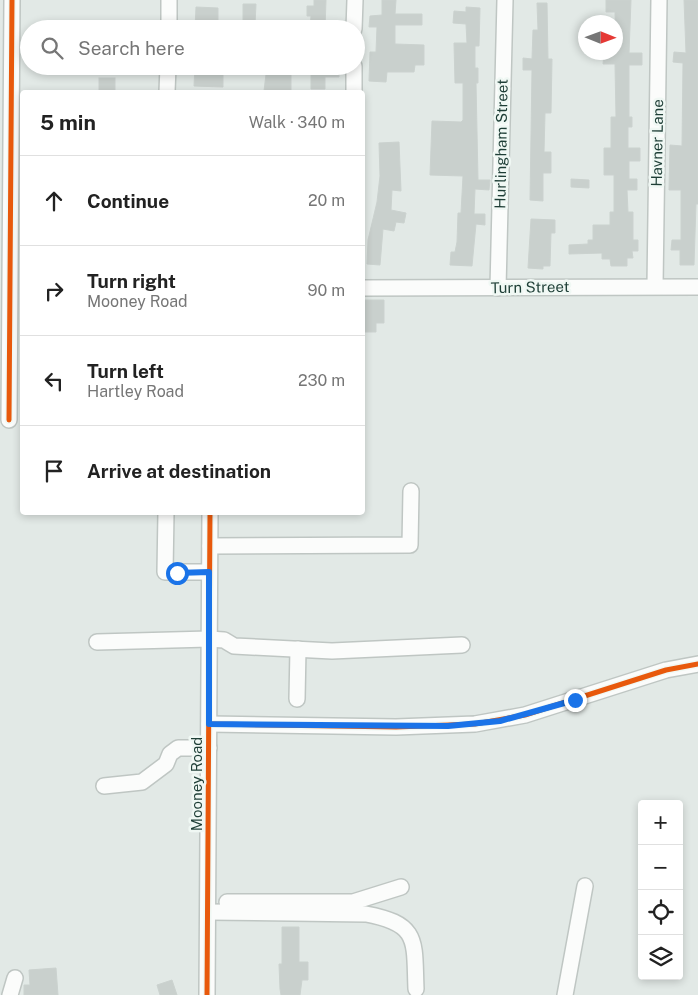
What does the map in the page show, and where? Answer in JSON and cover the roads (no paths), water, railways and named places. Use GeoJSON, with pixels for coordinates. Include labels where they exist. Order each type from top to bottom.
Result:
{"type":"FeatureCollection","features":[{"type":"Feature","properties":{"kind":"street"},"geometry":{"type":"LineString","coordinates":[[9,420],[16,357],[12,0]]}},
{"type":"Feature","properties":{"kind":"street"},"geometry":{"type":"LineString","coordinates":[[168,20],[169,0]]}},
{"type":"Feature","properties":{"kind":"street"},"geometry":{"type":"LineString","coordinates":[[354,0],[354,20]]}},
{"type":"Feature","properties":{"kind":"street","name":"Hurlingham Street"},"geometry":{"type":"LineString","coordinates":[[498,288],[505,0]]}},
{"type":"Feature","properties":{"kind":"street","name":"Havner Lane"},"geometry":{"type":"LineString","coordinates":[[655,286],[659,0]]}},
{"type":"Feature","properties":{"kind":"street"},"geometry":{"type":"LineString","coordinates":[[167,90],[168,75]]}},
{"type":"Feature","properties":{"kind":"street"},"geometry":{"type":"LineString","coordinates":[[354,75],[354,90]]}},
{"type":"Feature","properties":{"kind":"street","name":"Turn Street"},"geometry":{"type":"LineString","coordinates":[[365,288],[698,286]]}},
{"type":"Feature","properties":{"kind":"street"},"geometry":{"type":"LineString","coordinates":[[210,546],[410,545],[411,492]]}},
{"type":"Feature","properties":{"kind":"street"},"geometry":{"type":"LineString","coordinates":[[166,515],[165,572],[209,572]]}},
{"type":"Feature","properties":{"kind":"street","name":"Mooney Road"},"geometry":{"type":"LineString","coordinates":[[207,995],[210,515]]}},
{"type":"Feature","properties":{"kind":"street"},"geometry":{"type":"LineString","coordinates":[[97,642],[224,640],[234,646],[298,650],[352,650],[462,645]]}},
{"type":"Feature","properties":{"kind":"street"},"geometry":{"type":"LineString","coordinates":[[297,699],[298,650]]}},
{"type":"Feature","properties":{"kind":"street"},"geometry":{"type":"LineString","coordinates":[[209,724],[387,727],[474,724],[525,715],[666,670],[698,664]]}},
{"type":"Feature","properties":{"kind":"street"},"geometry":{"type":"LineString","coordinates":[[104,786],[142,782],[166,764],[170,754],[178,748],[209,748]]}},
{"type":"Feature","properties":{"kind":"street"},"geometry":{"type":"LineString","coordinates":[[208,907],[353,902],[401,886]]}},
{"type":"Feature","properties":{"kind":"street"},"geometry":{"type":"LineString","coordinates":[[566,995],[585,886]]}},
{"type":"Feature","properties":{"kind":"street"},"geometry":{"type":"LineString","coordinates":[[208,907],[366,914],[389,918],[402,925],[411,935],[415,949],[416,989]]}},
{"type":"Feature","properties":{"kind":"street"},"geometry":{"type":"LineString","coordinates":[[10,995],[15,978]]}}]}
